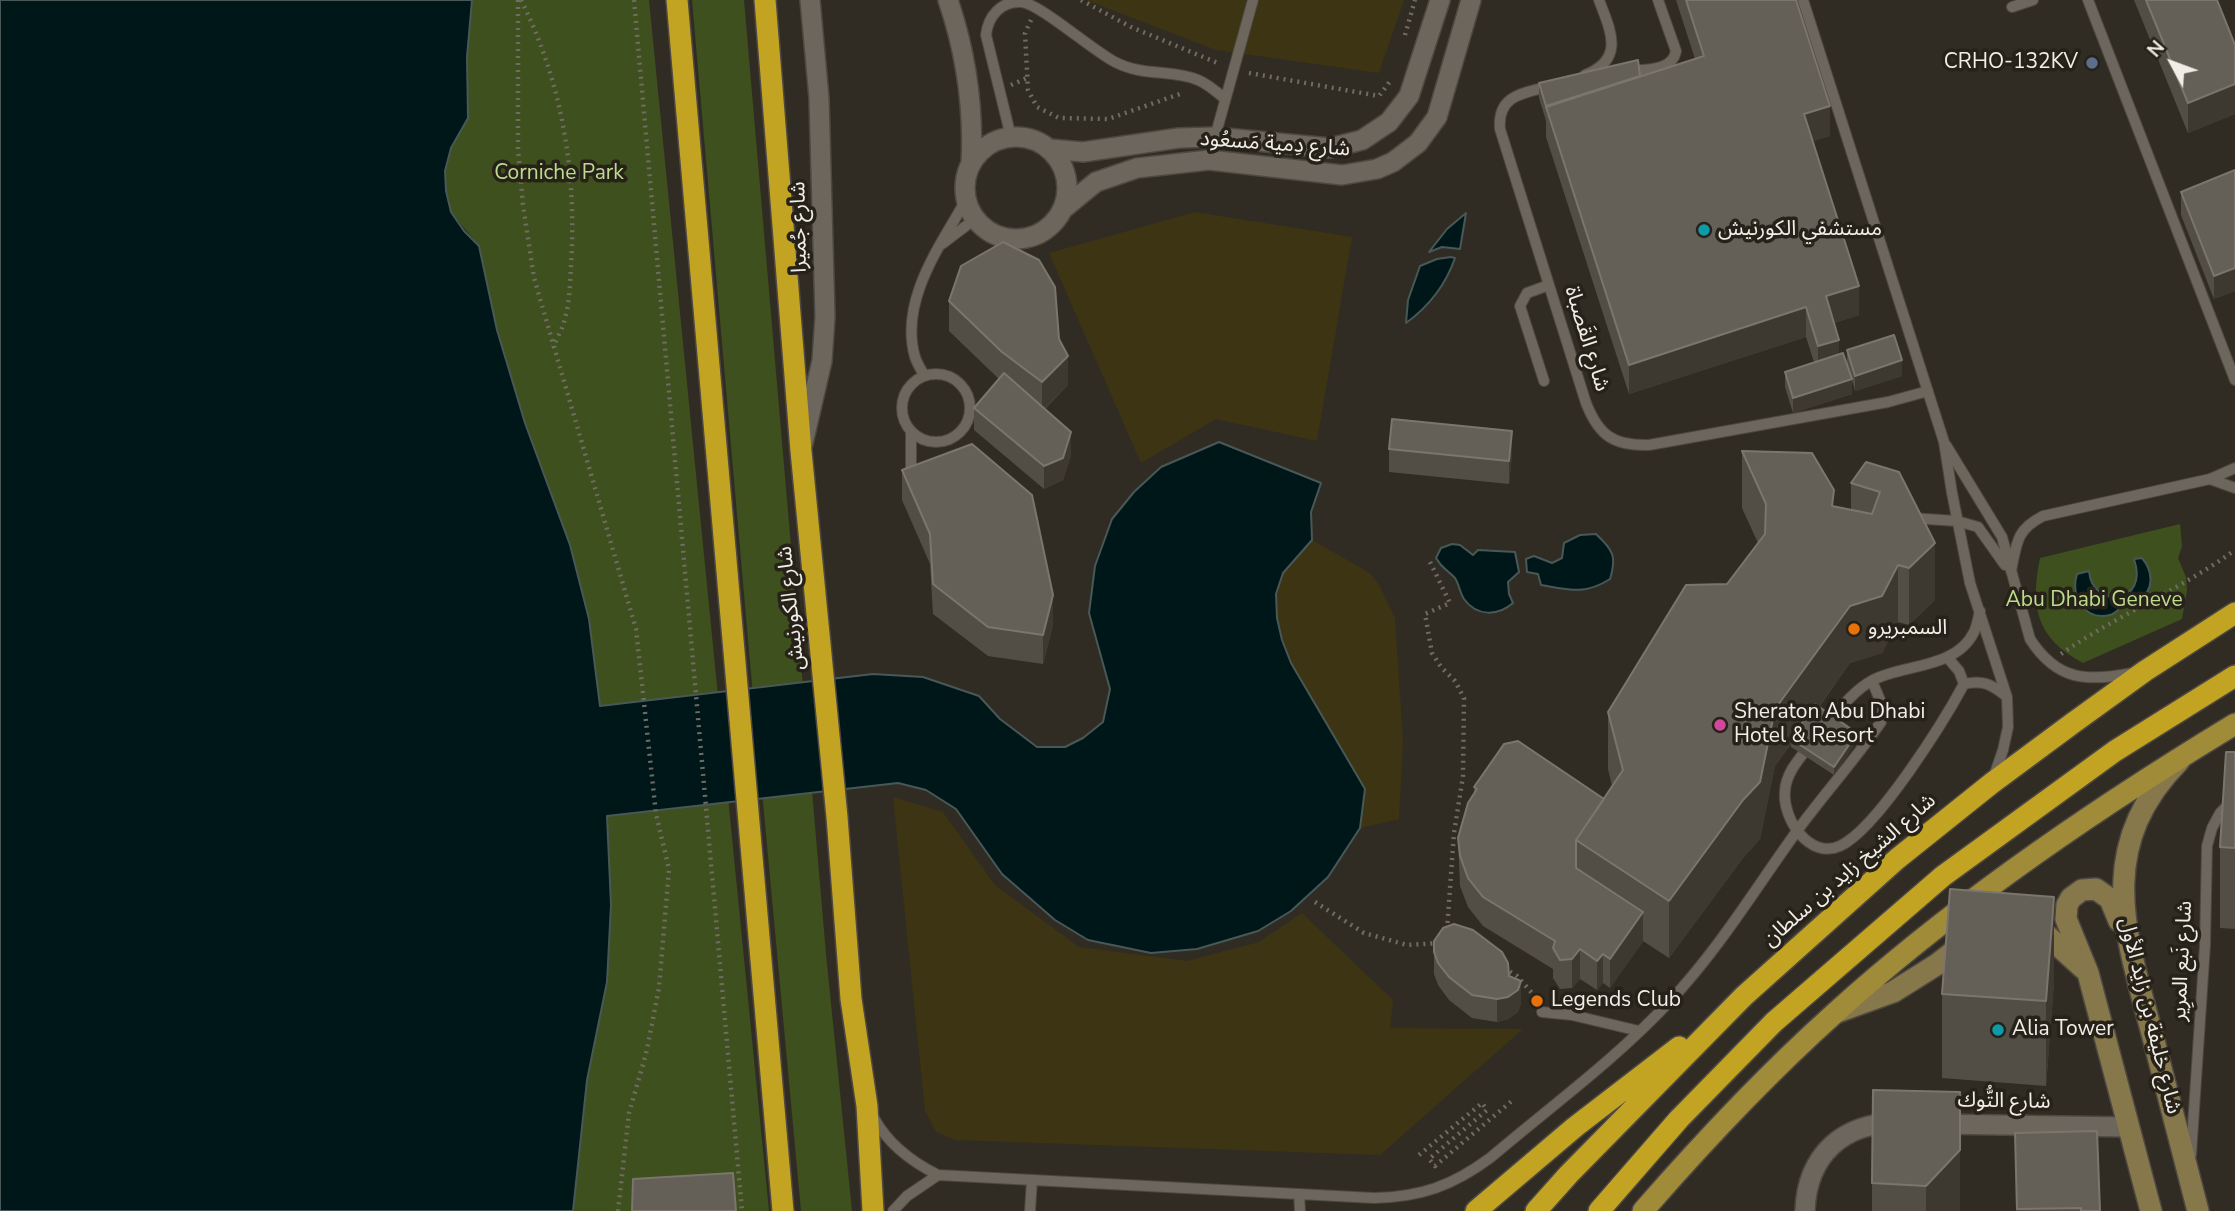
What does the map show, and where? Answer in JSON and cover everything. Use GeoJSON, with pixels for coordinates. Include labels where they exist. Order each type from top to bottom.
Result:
{"type":"FeatureCollection","features":[{"type":"Feature","properties":{"kind":"highway"},"geometry":{"type":"LineString","coordinates":[[677,0],[783,1211]]}},
{"type":"Feature","properties":{"kind":"highway","name":"شارع الكورنيش"},"geometry":{"type":"LineString","coordinates":[[765,0],[801,450],[837,817],[851,999],[867,1105],[873,1211]]}},
{"type":"Feature","properties":{"kind":"highway","name":"شارع الشيخ زايد بن سلطان"},"geometry":{"type":"LineString","coordinates":[[1536,1211],[1744,996],[1898,859],[1992,783],[2145,671],[2235,613]]}},
{"type":"Feature","properties":{"kind":"highway"},"geometry":{"type":"LineString","coordinates":[[1599,1211],[1679,1119],[1774,1022],[1943,876],[2115,751],[2235,676]]}},
{"type":"Feature","properties":{"kind":"highway"},"geometry":{"type":"LineString","coordinates":[[1476,1211],[1575,1127],[1744,996]]}},
{"type":"Feature","properties":{"kind":"main road"},"geometry":{"type":"LineString","coordinates":[[1643,1211],[1740,1105],[1835,1013],[1915,946],[1990,888],[2187,753],[2235,724]]}},
{"type":"Feature","properties":{"kind":"main road","name":"شارع خليفة بن زايد الأول"},"geometry":{"type":"LineString","coordinates":[[2187,753],[2156,789],[2134,831],[2127,855],[2123,904],[2131,953],[2198,1211]]}},
{"type":"Feature","properties":{"kind":"main road"},"geometry":{"type":"LineString","coordinates":[[2131,953],[2110,899],[2096,889],[2082,890],[2071,898],[2067,905],[2066,919],[2088,973],[2151,1211]]}},
{"type":"Feature","properties":{"kind":"main road"},"geometry":{"type":"LineString","coordinates":[[2006,925],[2020,924],[2042,931],[2088,973]]}},
{"type":"Feature","properties":{"kind":"main road"},"geometry":{"type":"LineString","coordinates":[[1835,1013],[1893,992],[1981,933]]}},
{"type":"Feature","properties":{"kind":"street","name":"شارع جُميرا"},"geometry":{"type":"LineString","coordinates":[[801,450],[822,360],[825,317],[819,97],[810,0]]}},
{"type":"Feature","properties":{"kind":"street"},"geometry":{"type":"LineString","coordinates":[[948,0],[967,73],[972,111],[971,164],[965,185],[966,200],[975,219],[998,237],[1027,239],[1045,231],[1063,209],[1066,177],[1057,157],[1050,149],[1036,141],[1011,137],[992,143],[971,164]]}},
{"type":"Feature","properties":{"kind":"street","name":"شارع دِمية مَسعُود"},"geometry":{"type":"LineString","coordinates":[[1050,149],[1083,152],[1179,138],[1214,137],[1330,148],[1354,142],[1376,132],[1400,110],[1409,96],[1440,0]]}},
{"type":"Feature","properties":{"kind":"street","name":"شارع دِمية مَسعُود"},"geometry":{"type":"LineString","coordinates":[[1063,209],[1096,182],[1111,175],[1147,166],[1209,160],[1342,175],[1377,169],[1393,162],[1418,143],[1437,117],[1471,0]]}},
{"type":"Feature","properties":{"kind":"street","name":"شارع التُّوك"},"geometry":{"type":"LineString","coordinates":[[1805,1211],[1811,1174],[1821,1157],[1835,1142],[1870,1125],[1890,1123],[2127,1127]]}},
{"type":"Feature","properties":{"kind":"lane"},"geometry":{"type":"LineString","coordinates":[[1214,137],[1252,0]]}},
{"type":"Feature","properties":{"kind":"lane"},"geometry":{"type":"LineString","coordinates":[[1599,0],[1613,43],[1604,64],[1580,77],[1604,74]]}},
{"type":"Feature","properties":{"kind":"lane"},"geometry":{"type":"LineString","coordinates":[[1617,72],[1665,66],[1674,59],[1676,51],[1658,0]]}},
{"type":"Feature","properties":{"kind":"lane"},"geometry":{"type":"LineString","coordinates":[[1803,0],[1944,442],[1970,583],[2007,697],[2008,727],[1992,783]]}},
{"type":"Feature","properties":{"kind":"lane"},"geometry":{"type":"LineString","coordinates":[[2012,7],[2033,0]]}},
{"type":"Feature","properties":{"kind":"lane"},"geometry":{"type":"LineString","coordinates":[[2088,0],[2235,380]]}},
{"type":"Feature","properties":{"kind":"lane"},"geometry":{"type":"LineString","coordinates":[[1011,137],[986,35],[996,10],[1021,1],[1037,7],[1120,65],[1141,72],[1181,76],[1206,84],[1225,99]]}},
{"type":"Feature","properties":{"kind":"lane","name":"شارع القَصباة"},"geometry":{"type":"LineString","coordinates":[[1567,81],[1517,95],[1502,108],[1499,117],[1500,129],[1591,416],[1602,431],[1616,442],[1628,446],[1648,445],[1888,402],[1928,391]]}},
{"type":"Feature","properties":{"kind":"lane"},"geometry":{"type":"LineString","coordinates":[[925,376],[915,357],[912,326],[915,297],[939,246],[966,200]]}},
{"type":"Feature","properties":{"kind":"lane"},"geometry":{"type":"LineString","coordinates":[[939,246],[975,219]]}},
{"type":"Feature","properties":{"kind":"lane"},"geometry":{"type":"LineString","coordinates":[[1544,381],[1520,306],[1527,293],[1549,285]]}},
{"type":"Feature","properties":{"kind":"lane"},"geometry":{"type":"LineString","coordinates":[[911,431],[926,441],[947,441],[959,433],[969,415],[970,400],[958,382],[946,375],[925,376],[913,384],[903,402],[903,416],[911,431],[912,492]]}},
{"type":"Feature","properties":{"kind":"lane"},"geometry":{"type":"LineString","coordinates":[[1944,442],[2002,537],[2030,639],[2039,653],[2052,665],[2082,679],[2145,671]]}},
{"type":"Feature","properties":{"kind":"lane"},"geometry":{"type":"LineString","coordinates":[[2011,575],[2018,538],[2029,523],[2043,516],[2210,479],[2235,468]]}},
{"type":"Feature","properties":{"kind":"lane"},"geometry":{"type":"LineString","coordinates":[[2210,479],[2235,488]]}},
{"type":"Feature","properties":{"kind":"lane"},"geometry":{"type":"LineString","coordinates":[[1894,517],[1957,521],[1978,527],[2011,575]]}},
{"type":"Feature","properties":{"kind":"lane"},"geometry":{"type":"LineString","coordinates":[[1980,611],[1974,633],[1965,645],[1947,657],[1872,681],[1851,696],[1794,765],[1787,778],[1785,806],[1790,820],[1805,839],[1827,849],[1839,847],[1849,841],[1896,790],[1964,684],[1980,681],[1990,684],[2007,697]]}},
{"type":"Feature","properties":{"kind":"lane"},"geometry":{"type":"LineString","coordinates":[[1947,657],[1959,671],[1964,684]]}},
{"type":"Feature","properties":{"kind":"lane"},"geometry":{"type":"LineString","coordinates":[[867,1105],[890,1141],[921,1166],[938,1175],[1399,1198],[1448,1185],[1490,1158],[1639,1031],[1698,970],[1797,831],[1881,722],[1883,707],[1872,681]]}},
{"type":"Feature","properties":{"kind":"lane","name":"شارع نَبع المرِير"},"geometry":{"type":"LineString","coordinates":[[2189,1177],[2204,945],[2207,846],[2220,813],[2235,798]]}},
{"type":"Feature","properties":{"kind":"lane"},"geometry":{"type":"LineString","coordinates":[[1542,1012],[1572,1015],[1639,1031]]}},
{"type":"Feature","properties":{"kind":"lane"},"geometry":{"type":"LineString","coordinates":[[893,1211],[907,1196],[938,1175]]}},
{"type":"Feature","properties":{"kind":"lane"},"geometry":{"type":"LineString","coordinates":[[1030,1211],[1032,1180]]}},
{"type":"Feature","properties":{"kind":"lane"},"geometry":{"type":"LineString","coordinates":[[1299,1194],[1300,1211]]}},
{"type":"Feature","properties":{"kind":"path"},"geometry":{"type":"LineString","coordinates":[[520,0],[538,35],[550,69],[560,105],[569,175],[572,244],[569,294],[565,318],[553,348]]}},
{"type":"Feature","properties":{"kind":"path"},"geometry":{"type":"LineString","coordinates":[[520,0],[520,178],[534,278],[636,629],[656,814],[668,869],[659,989],[646,1054],[629,1113],[618,1211]]}},
{"type":"Feature","properties":{"kind":"path"},"geometry":{"type":"LineString","coordinates":[[634,0],[742,1211]]}},
{"type":"Feature","properties":{"kind":"path"},"geometry":{"type":"LineString","coordinates":[[1082,0],[1131,27],[1233,70],[1379,96],[1391,79]]}},
{"type":"Feature","properties":{"kind":"path"},"geometry":{"type":"LineString","coordinates":[[1403,39],[1415,0]]}},
{"type":"Feature","properties":{"kind":"path"},"geometry":{"type":"LineString","coordinates":[[1037,7],[1025,33],[1028,90],[1037,107],[1059,118],[1108,119],[1180,94],[1182,48]]}},
{"type":"Feature","properties":{"kind":"path"},"geometry":{"type":"LineString","coordinates":[[520,178],[569,175]]}},
{"type":"Feature","properties":{"kind":"path"},"geometry":{"type":"LineString","coordinates":[[2052,665],[2060,655],[2090,634],[2169,593],[2235,550]]}},
{"type":"Feature","properties":{"kind":"path"},"geometry":{"type":"LineString","coordinates":[[1315,902],[1364,933],[1408,945],[1446,943],[1454,833],[1463,776],[1464,698],[1455,681],[1432,653],[1425,614],[1450,603],[1430,562]]}},
{"type":"Feature","properties":{"kind":"path"},"geometry":{"type":"LineString","coordinates":[[1499,964],[1517,976],[1541,1003],[1542,1012]]}},
{"type":"Feature","properties":{"kind":"path"},"geometry":{"type":"LineString","coordinates":[[1419,1155],[1482,1103],[1487,1110],[1429,1159],[1435,1166],[1514,1099]]}},
{"type":"Feature","properties":{"kind":"green space","name":"Corniche Park"},"geometry":{"type":"Polygon","coordinates":[[[472,0],[649,0],[769,1211],[573,1211],[587,1080],[607,982],[600,706],[589,619],[570,545],[525,423],[497,329],[479,246],[451,212],[446,191],[445,171],[451,148],[468,118],[467,57],[472,0]]]}},
{"type":"Feature","properties":{"kind":"green space"},"geometry":{"type":"Polygon","coordinates":[[[692,0],[744,0],[826,954],[852,1211],[801,1211],[692,0]]]}},
{"type":"Feature","properties":{"kind":"green space","name":"Abu Dhabi Geneve"},"geometry":{"type":"Polygon","coordinates":[[[2180,524],[2182,546],[2178,558],[2186,577],[2187,591],[2182,619],[2083,663],[2055,643],[2046,632],[2037,606],[2040,558],[2180,524]]]}},
{"type":"Feature","properties":{"kind":"sand"},"geometry":{"type":"Polygon","coordinates":[[[1086,0],[1404,0],[1379,73],[1216,50],[1086,0]]]}},
{"type":"Feature","properties":{"kind":"sand"},"geometry":{"type":"Polygon","coordinates":[[[1195,212],[1352,237],[1317,441],[1216,419],[1141,463],[1049,253],[1195,212]]]}},
{"type":"Feature","properties":{"kind":"sand"},"geometry":{"type":"Polygon","coordinates":[[[1312,540],[1370,573],[1395,618],[1403,741],[1399,819],[1360,828],[1365,789],[1291,663],[1282,640],[1277,618],[1276,594],[1283,573],[1312,540]]]}},
{"type":"Feature","properties":{"kind":"sand"},"geometry":{"type":"Polygon","coordinates":[[[893,797],[943,812],[995,885],[1079,947],[1187,961],[1259,942],[1302,913],[1393,1000],[1390,1028],[1523,1029],[1380,1155],[955,1140],[936,1132],[925,1111],[893,797]]]}},
{"type":"Feature","properties":{"kind":"shaded area"},"geometry":{"type":"Polygon","coordinates":[[[0,0],[472,0],[467,57],[468,118],[451,148],[445,171],[446,191],[451,212],[479,246],[497,330],[525,423],[570,545],[589,619],[600,706],[873,674],[923,677],[979,696],[1000,719],[1037,747],[1065,747],[1083,738],[1103,722],[1110,689],[1089,613],[1095,566],[1112,519],[1134,492],[1161,467],[1219,442],[1321,483],[1311,512],[1312,540],[1283,573],[1276,594],[1277,618],[1291,663],[1365,789],[1360,828],[1328,877],[1291,911],[1258,931],[1197,949],[1151,953],[1088,940],[1055,920],[1002,874],[956,809],[926,790],[898,783],[607,816],[611,905],[607,982],[587,1080],[573,1211],[0,1211],[0,0]]]}},
{"type":"Feature","properties":{"kind":"shaded area"},"geometry":{"type":"Polygon","coordinates":[[[1466,213],[1460,249],[1442,247],[1429,252],[1447,229],[1466,213]]]}},
{"type":"Feature","properties":{"kind":"shaded area"},"geometry":{"type":"Polygon","coordinates":[[[1455,258],[1441,286],[1422,310],[1406,323],[1408,300],[1420,266],[1455,258]]]}},
{"type":"Feature","properties":{"kind":"shaded area"},"geometry":{"type":"Polygon","coordinates":[[[1596,534],[1610,549],[1613,559],[1610,579],[1601,584],[1577,590],[1541,585],[1538,574],[1527,572],[1526,559],[1534,556],[1552,563],[1562,558],[1564,543],[1580,535],[1596,534]]]}},
{"type":"Feature","properties":{"kind":"shaded area"},"geometry":{"type":"Polygon","coordinates":[[[1452,544],[1460,545],[1473,555],[1478,550],[1515,552],[1519,572],[1508,582],[1513,603],[1488,613],[1469,605],[1455,578],[1436,558],[1441,548],[1452,544]]]}},
{"type":"Feature","properties":{"kind":"shaded area"},"geometry":{"type":"Polygon","coordinates":[[[2142,558],[2150,575],[2150,586],[2144,596],[2137,601],[2128,602],[2110,615],[2093,614],[2081,605],[2076,591],[2077,574],[2089,571],[2092,584],[2100,592],[2119,597],[2134,586],[2137,574],[2134,559],[2142,558]]]}},
{"type":"Feature","properties":{"kind":"building","name":"مستشفي الكورنيش"},"geometry":{"type":"Polygon","coordinates":[[[1686,0],[1796,0],[1830,106],[1804,114],[1859,286],[1826,296],[1839,340],[1818,346],[1806,307],[1629,365],[1546,107],[1704,56],[1686,0]]]}},
{"type":"Feature","properties":{"kind":"building"},"geometry":{"type":"Polygon","coordinates":[[[2146,0],[2217,0],[2235,45],[2235,84],[2188,103],[2146,0]]]}},
{"type":"Feature","properties":{"kind":"building"},"geometry":{"type":"Polygon","coordinates":[[[1638,60],[1640,76],[1546,106],[1539,83],[1638,60]]]}},
{"type":"Feature","properties":{"kind":"building"},"geometry":{"type":"Polygon","coordinates":[[[2235,170],[2235,268],[2214,276],[2181,192],[2235,170]]]}},
{"type":"Feature","properties":{"kind":"building"},"geometry":{"type":"Polygon","coordinates":[[[1003,242],[1039,260],[1055,287],[1059,339],[1068,356],[1042,382],[1002,352],[949,301],[961,266],[1003,242]]]}},
{"type":"Feature","properties":{"kind":"building"},"geometry":{"type":"Polygon","coordinates":[[[1894,335],[1902,360],[1855,376],[1847,350],[1894,335]]]}},
{"type":"Feature","properties":{"kind":"building"},"geometry":{"type":"Polygon","coordinates":[[[1843,353],[1852,379],[1793,398],[1785,372],[1843,353]]]}},
{"type":"Feature","properties":{"kind":"building"},"geometry":{"type":"Polygon","coordinates":[[[1004,373],[1071,432],[1063,458],[1044,466],[974,408],[1004,373]]]}},
{"type":"Feature","properties":{"kind":"building"},"geometry":{"type":"Polygon","coordinates":[[[1392,419],[1512,431],[1509,461],[1389,449],[1392,419]]]}},
{"type":"Feature","properties":{"kind":"building"},"geometry":{"type":"Polygon","coordinates":[[[972,444],[1032,495],[1053,595],[1043,635],[988,627],[933,584],[930,534],[902,470],[972,444]]]}},
{"type":"Feature","properties":{"kind":"building","name":"Sheraton Abu Dhabi Hotel & Resort"},"geometry":{"type":"Polygon","coordinates":[[[1742,451],[1812,453],[1834,490],[1832,506],[1872,514],[1880,492],[1851,483],[1866,462],[1899,472],[1935,543],[1909,568],[1898,565],[1882,596],[1850,606],[1775,709],[1760,782],[1743,800],[1669,901],[1576,840],[1623,770],[1608,712],[1686,585],[1727,584],[1765,534],[1766,504],[1742,451]]]}},
{"type":"Feature","properties":{"kind":"building"},"geometry":{"type":"Polygon","coordinates":[[[1815,704],[1857,733],[1834,767],[1791,739],[1815,704]]]}},
{"type":"Feature","properties":{"kind":"building"},"geometry":{"type":"Polygon","coordinates":[[[1518,741],[1604,799],[1576,840],[1576,868],[1643,912],[1610,959],[1603,954],[1597,961],[1580,949],[1572,959],[1560,960],[1553,948],[1555,941],[1483,897],[1468,878],[1460,856],[1458,838],[1468,803],[1477,789],[1474,787],[1504,744],[1518,741]]]}},
{"type":"Feature","properties":{"kind":"building"},"geometry":{"type":"Polygon","coordinates":[[[2226,752],[2235,752],[2235,848],[2220,847],[2226,752]]]}},
{"type":"Feature","properties":{"kind":"building"},"geometry":{"type":"Polygon","coordinates":[[[1950,889],[2054,897],[2046,1001],[1942,994],[1950,889]]]}},
{"type":"Feature","properties":{"kind":"building"},"geometry":{"type":"Polygon","coordinates":[[[1454,924],[1473,930],[1502,952],[1508,963],[1509,976],[1521,981],[1518,990],[1508,997],[1497,999],[1472,995],[1449,977],[1438,963],[1434,941],[1443,928],[1454,924]]]}},
{"type":"Feature","properties":{"kind":"building"},"geometry":{"type":"Polygon","coordinates":[[[1873,1090],[1960,1092],[1960,1150],[1926,1186],[1872,1183],[1873,1090]]]}},
{"type":"Feature","properties":{"kind":"building"},"geometry":{"type":"Polygon","coordinates":[[[2097,1131],[2100,1211],[2081,1211],[2081,1208],[2017,1209],[2015,1133],[2097,1131]]]}},
{"type":"Feature","properties":{"kind":"building"},"geometry":{"type":"Polygon","coordinates":[[[733,1173],[736,1211],[632,1211],[633,1179],[733,1173]]]}},
{"type":"Feature","properties":{"kind":"place","name":"CRHO-132KV"},"geometry":{"type":"Point","coordinates":[2092,63]}},
{"type":"Feature","properties":{"kind":"place","name":"مستشفي الكورنيش"},"geometry":{"type":"Point","coordinates":[1704,230]}},
{"type":"Feature","properties":{"kind":"place","name":"السمبريرو"},"geometry":{"type":"Point","coordinates":[1854,629]}},
{"type":"Feature","properties":{"kind":"place","name":"Sheraton Abu Dhabi Hotel & Resort"},"geometry":{"type":"Point","coordinates":[1720,725]}},
{"type":"Feature","properties":{"kind":"place","name":"Legends Club"},"geometry":{"type":"Point","coordinates":[1537,1001]}},
{"type":"Feature","properties":{"kind":"place","name":"Alia Tower"},"geometry":{"type":"Point","coordinates":[1998,1030]}}]}
